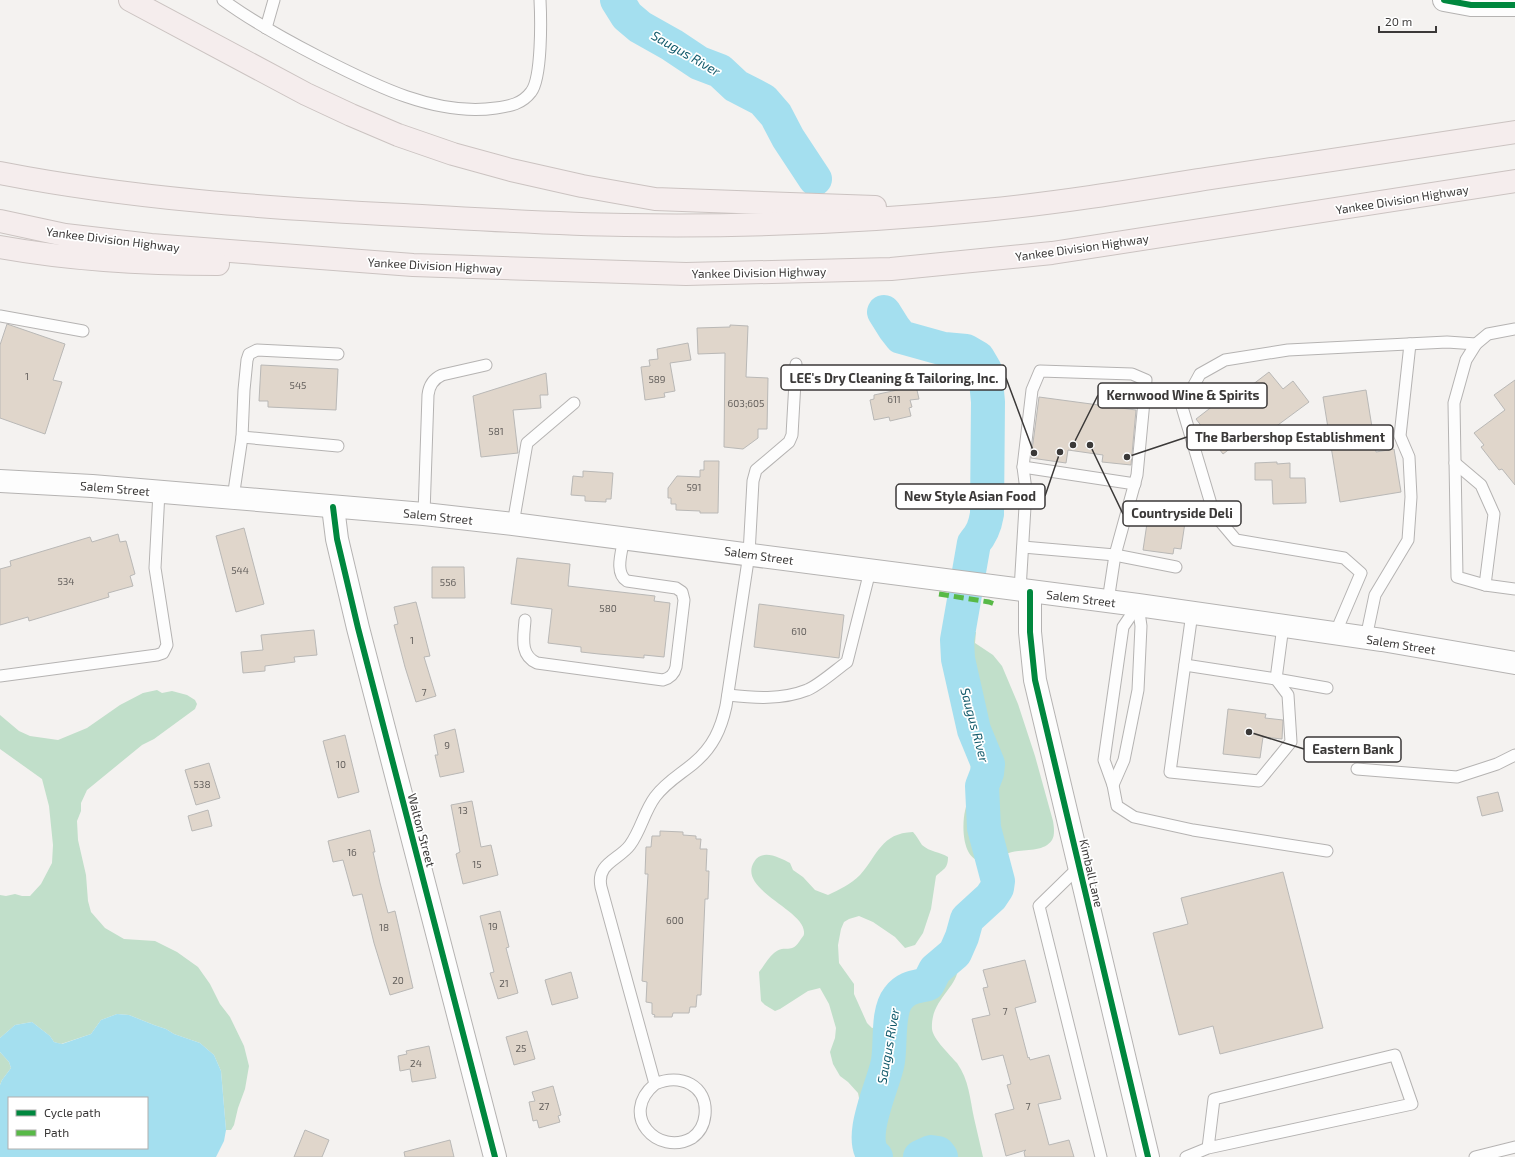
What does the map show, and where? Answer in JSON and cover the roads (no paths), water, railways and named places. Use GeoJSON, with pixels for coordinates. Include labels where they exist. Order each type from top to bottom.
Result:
{"type":"FeatureCollection","features":[{"type":"Feature","properties":{"kind":"highway"},"geometry":{"type":"LineString","coordinates":[[130,0],[306,94],[352,115],[398,135],[453,154],[511,170],[582,186],[655,199],[980,211]]}},
{"type":"Feature","properties":{"kind":"highway"},"geometry":{"type":"LineString","coordinates":[[0,173],[52,183],[195,201],[338,212],[626,225],[788,224],[980,211],[1087,197],[1515,132]]}},
{"type":"Feature","properties":{"kind":"highway","name":"Yankee Division Highway"},"geometry":{"type":"LineString","coordinates":[[0,221],[66,235],[151,245],[413,265],[686,274],[891,269],[1052,253],[1515,181]]}},
{"type":"Feature","properties":{"kind":"highway"},"geometry":{"type":"LineString","coordinates":[[0,247],[77,258],[145,263],[413,265]]}},
{"type":"Feature","properties":{"kind":"main road"},"geometry":{"type":"LineString","coordinates":[[1444,0],[1471,5],[1515,5]]}},
{"type":"Feature","properties":{"kind":"main road","name":"Salem Street"},"geometry":{"type":"LineString","coordinates":[[0,481],[92,486],[424,514],[513,524],[1138,605],[1366,638],[1515,663]]}},
{"type":"Feature","properties":{"kind":"main road","name":"Walton Street"},"geometry":{"type":"LineString","coordinates":[[333,507],[337,539],[358,628],[495,1157]]}},
{"type":"Feature","properties":{"kind":"main road","name":"Kimball Lane"},"geometry":{"type":"LineString","coordinates":[[1025,591],[1035,680],[1148,1157]]}},
{"type":"Feature","properties":{"kind":"lane"},"geometry":{"type":"LineString","coordinates":[[223,0],[266,28],[339,67],[408,97],[436,105],[462,109],[489,109],[513,106],[532,92],[535,84],[540,49],[540,0]]}},
{"type":"Feature","properties":{"kind":"lane"},"geometry":{"type":"LineString","coordinates":[[266,28],[274,0]]}},
{"type":"Feature","properties":{"kind":"lane"},"geometry":{"type":"LineString","coordinates":[[0,316],[83,331]]}},
{"type":"Feature","properties":{"kind":"lane"},"geometry":{"type":"LineString","coordinates":[[1515,329],[1488,334],[1476,344],[1466,360],[1454,403],[1457,577],[1486,585],[1515,589]]}},
{"type":"Feature","properties":{"kind":"lane"},"geometry":{"type":"LineString","coordinates":[[1335,634],[1361,573],[1344,558],[1236,540],[1214,514],[1182,407],[1200,374],[1225,360],[1288,350],[1447,342],[1476,344]]}},
{"type":"Feature","properties":{"kind":"lane"},"geometry":{"type":"LineString","coordinates":[[1366,638],[1375,595],[1408,540],[1411,496],[1409,457],[1400,436],[1410,344]]}},
{"type":"Feature","properties":{"kind":"lane"},"geometry":{"type":"LineString","coordinates":[[233,498],[242,437],[247,360],[251,353],[259,350],[338,354]]}},
{"type":"Feature","properties":{"kind":"lane"},"geometry":{"type":"LineString","coordinates":[[655,1084],[603,894],[600,877],[607,864],[629,847],[650,804],[664,786],[694,763],[712,744],[721,727],[728,695],[749,554],[753,481],[756,470],[789,442],[792,434],[796,364]]}},
{"type":"Feature","properties":{"kind":"lane"},"geometry":{"type":"LineString","coordinates":[[424,514],[429,388],[433,381],[442,375],[486,365]]}},
{"type":"Feature","properties":{"kind":"lane"},"geometry":{"type":"LineString","coordinates":[[1025,591],[1023,547],[1026,490],[1023,467],[1032,390],[1040,371],[1132,374],[1146,380],[1137,475],[1115,555],[1108,601]]}},
{"type":"Feature","properties":{"kind":"lane"},"geometry":{"type":"LineString","coordinates":[[513,524],[527,443],[574,403]]}},
{"type":"Feature","properties":{"kind":"lane"},"geometry":{"type":"LineString","coordinates":[[242,437],[338,446]]}},
{"type":"Feature","properties":{"kind":"lane"},"geometry":{"type":"LineString","coordinates":[[1455,464],[1481,485],[1494,514],[1486,585]]}},
{"type":"Feature","properties":{"kind":"lane"},"geometry":{"type":"LineString","coordinates":[[1023,467],[1135,484]]}},
{"type":"Feature","properties":{"kind":"lane"},"geometry":{"type":"LineString","coordinates":[[0,676],[157,656],[163,653],[167,645],[155,568],[159,492]]}},
{"type":"Feature","properties":{"kind":"lane"},"geometry":{"type":"LineString","coordinates":[[525,620],[524,648],[527,655],[537,663],[663,680],[671,677],[675,673],[676,667],[684,600],[683,594],[676,588],[627,581],[622,577],[620,569],[624,538]]}},
{"type":"Feature","properties":{"kind":"lane"},"geometry":{"type":"LineString","coordinates":[[1023,547],[1115,555],[1176,567]]}},
{"type":"Feature","properties":{"kind":"lane"},"geometry":{"type":"LineString","coordinates":[[728,695],[759,698],[785,696],[808,690],[848,662],[870,571]]}},
{"type":"Feature","properties":{"kind":"lane"},"geometry":{"type":"LineString","coordinates":[[1138,605],[1123,626],[1104,760],[1113,785],[1117,806],[1134,817],[1193,830],[1326,851]]}},
{"type":"Feature","properties":{"kind":"lane"},"geometry":{"type":"LineString","coordinates":[[1113,785],[1124,760],[1138,690],[1141,626],[1138,605]]}},
{"type":"Feature","properties":{"kind":"lane"},"geometry":{"type":"LineString","coordinates":[[1192,614],[1170,772],[1259,781],[1291,742],[1288,695],[1276,679],[1284,626]]}},
{"type":"Feature","properties":{"kind":"lane"},"geometry":{"type":"LineString","coordinates":[[1185,665],[1327,688]]}},
{"type":"Feature","properties":{"kind":"lane"},"geometry":{"type":"LineString","coordinates":[[1357,769],[1457,777],[1497,764],[1515,755]]}},
{"type":"Feature","properties":{"kind":"lane"},"geometry":{"type":"LineString","coordinates":[[1079,866],[1039,906],[1101,1157]]}},
{"type":"Feature","properties":{"kind":"lane"},"geometry":{"type":"LineString","coordinates":[[1186,1157],[1208,1148],[1412,1104],[1395,1055],[1214,1099],[1208,1148]]}},
{"type":"Feature","properties":{"kind":"lane"},"geometry":{"type":"LineString","coordinates":[[663,1080],[681,1080],[690,1083],[701,1094],[706,1109],[705,1120],[695,1136],[680,1144],[672,1144],[662,1143],[649,1134],[644,1127],[640,1114],[641,1102],[644,1095],[655,1084],[663,1080]]}},
{"type":"Feature","properties":{"kind":"lane"},"geometry":{"type":"LineString","coordinates":[[1475,1157],[1515,1147]]}},
{"type":"Feature","properties":{"kind":"water"},"geometry":{"type":"Polygon","coordinates":[[[117,1014],[129,1015],[200,1043],[214,1055],[221,1071],[226,1130],[224,1141],[216,1157],[0,1157],[0,1085],[11,1068],[9,1062],[0,1052],[0,1038],[15,1025],[32,1022],[50,1036],[54,1042],[62,1044],[91,1034],[101,1020],[117,1014]]]}},
{"type":"Feature","properties":{"kind":"waterway","name":"Saugus River"},"geometry":{"type":"LineString","coordinates":[[617,0],[627,16],[640,27],[672,45],[699,63],[720,71],[736,86],[763,100],[776,115],[788,138],[815,179]]}},
{"type":"Feature","properties":{"kind":"waterway","name":"Saugus River"},"geometry":{"type":"LineString","coordinates":[[876,1157],[870,1149],[870,1125],[888,1061],[891,1019],[895,1004],[904,992],[912,988],[928,984],[935,970],[955,953],[962,937],[967,919],[991,897],[997,888],[998,881],[984,828],[982,786],[987,773],[988,764],[974,730],[958,659],[957,640],[974,543],[983,530],[987,514],[988,402],[985,370],[978,358],[966,351],[944,349],[901,337],[884,312]]}},
{"type":"Feature","properties":{"kind":"waterway","name":"Saugus River"},"geometry":{"type":"LineString","coordinates":[[920,1157],[931,1152],[938,1153],[941,1157]]}},
{"type":"Feature","properties":{"kind":"place","name":"Kernwood Wine & Spirits"},"geometry":{"type":"Point","coordinates":[1073,445]}},
{"type":"Feature","properties":{"kind":"place","name":"Countryside Deli"},"geometry":{"type":"Point","coordinates":[1090,445]}},
{"type":"Feature","properties":{"kind":"place","name":"New Style Asian Food"},"geometry":{"type":"Point","coordinates":[1060,452]}},
{"type":"Feature","properties":{"kind":"place","name":"LEE's Dry Cleaning & Tailoring, Inc."},"geometry":{"type":"Point","coordinates":[1034,453]}},
{"type":"Feature","properties":{"kind":"place","name":"The Barbershop Establishment"},"geometry":{"type":"Point","coordinates":[1127,457]}},
{"type":"Feature","properties":{"kind":"place","name":"Eastern Bank"},"geometry":{"type":"Point","coordinates":[1249,732]}}]}
